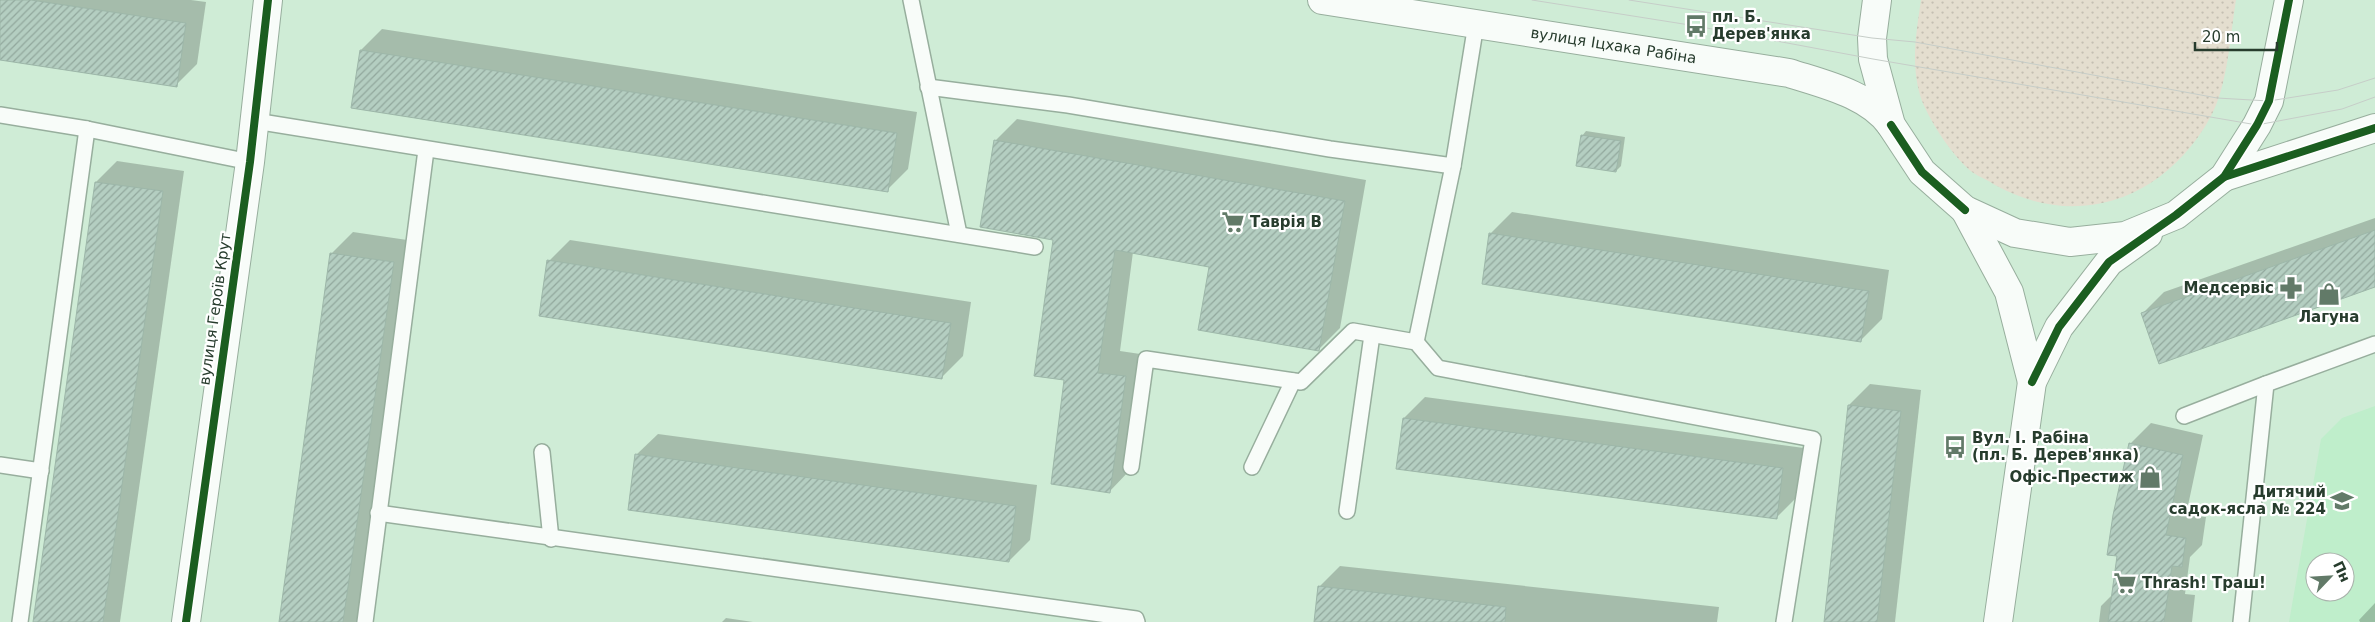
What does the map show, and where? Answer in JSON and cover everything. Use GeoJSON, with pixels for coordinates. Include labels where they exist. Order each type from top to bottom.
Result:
{"type":"FeatureCollection","features":[{"type":"Feature","properties":{"kind":"main road","name":"вулиця Героїв Крут"},"geometry":{"type":"LineString","coordinates":[[186,622],[250,162],[268,0]]}},
{"type":"Feature","properties":{"kind":"main road","name":"вулиця Іцхака Рабіна"},"geometry":{"type":"LineString","coordinates":[[1322,0],[1789,73],[1826,84],[1857,98],[1884,115],[1891,124]]}},
{"type":"Feature","properties":{"kind":"main road"},"geometry":{"type":"LineString","coordinates":[[1878,0],[1872,38],[1873,59],[1891,124],[1922,172],[1966,210],[2016,233],[2070,242],[2125,236],[2176,215]]}},
{"type":"Feature","properties":{"kind":"main road"},"geometry":{"type":"LineString","coordinates":[[1998,622],[2032,382],[2059,327],[2109,262],[2176,215],[2224,177],[2269,101],[2289,0]]}},
{"type":"Feature","properties":{"kind":"main road"},"geometry":{"type":"LineString","coordinates":[[2224,177],[2375,128]]}},
{"type":"Feature","properties":{"kind":"main road"},"geometry":{"type":"LineString","coordinates":[[1966,210],[2009,292],[2032,382]]}},
{"type":"Feature","properties":{"kind":"lane"},"geometry":{"type":"LineString","coordinates":[[911,0],[959,234]]}},
{"type":"Feature","properties":{"kind":"lane"},"geometry":{"type":"LineString","coordinates":[[1416,342],[1452,166],[1476,24]]}},
{"type":"Feature","properties":{"kind":"lane"},"geometry":{"type":"LineString","coordinates":[[928,87],[1068,104],[1330,149],[1452,166]]}},
{"type":"Feature","properties":{"kind":"lane"},"geometry":{"type":"LineString","coordinates":[[0,115],[87,129],[250,162]]}},
{"type":"Feature","properties":{"kind":"lane"},"geometry":{"type":"LineString","coordinates":[[254,121],[1035,247]]}},
{"type":"Feature","properties":{"kind":"lane"},"geometry":{"type":"LineString","coordinates":[[20,622],[87,129]]}},
{"type":"Feature","properties":{"kind":"lane"},"geometry":{"type":"LineString","coordinates":[[365,622],[426,150]]}},
{"type":"Feature","properties":{"kind":"lane"},"geometry":{"type":"LineString","coordinates":[[1131,467],[1146,359],[1301,382],[1353,332],[1416,342],[1438,368],[1813,439],[1784,622]]}},
{"type":"Feature","properties":{"kind":"lane"},"geometry":{"type":"LineString","coordinates":[[1347,512],[1372,335]]}},
{"type":"Feature","properties":{"kind":"lane"},"geometry":{"type":"LineString","coordinates":[[2184,416],[2375,344]]}},
{"type":"Feature","properties":{"kind":"lane"},"geometry":{"type":"LineString","coordinates":[[1252,467],[1293,381]]}},
{"type":"Feature","properties":{"kind":"lane"},"geometry":{"type":"LineString","coordinates":[[2241,622],[2266,384]]}},
{"type":"Feature","properties":{"kind":"lane"},"geometry":{"type":"LineString","coordinates":[[542,452],[551,539]]}},
{"type":"Feature","properties":{"kind":"lane"},"geometry":{"type":"LineString","coordinates":[[0,465],[41,471]]}},
{"type":"Feature","properties":{"kind":"lane"},"geometry":{"type":"LineString","coordinates":[[378,513],[551,539],[1136,619],[1137,622]]}},
{"type":"Feature","properties":{"kind":"shaded area"},"geometry":{"type":"Polygon","coordinates":[[[1921,0],[2236,0],[2228,60],[2221,91],[2210,118],[2191,146],[2169,169],[2144,187],[2117,199],[2088,205],[2057,205],[2026,199],[1975,174],[1957,158],[1943,139],[1922,101],[1916,76],[1915,51],[1921,0]]]}},
{"type":"Feature","properties":{"kind":"shaded area","name":"Дитячий садок-ясла № 224"},"geometry":{"type":"Polygon","coordinates":[[[2375,406],[2375,622],[2289,622],[2321,439],[2342,418],[2375,406]]]}},
{"type":"Feature","properties":{"kind":"building"},"geometry":{"type":"Polygon","coordinates":[[[0,0],[31,0],[186,23],[177,87],[0,60],[0,0]]]}},
{"type":"Feature","properties":{"kind":"building"},"geometry":{"type":"Polygon","coordinates":[[[360,50],[897,133],[888,192],[351,108],[360,50]]]}},
{"type":"Feature","properties":{"kind":"building"},"geometry":{"type":"Polygon","coordinates":[[[1581,135],[1621,141],[1616,172],[1576,166],[1581,135]]]}},
{"type":"Feature","properties":{"kind":"building"},"geometry":{"type":"Polygon","coordinates":[[[994,140],[1345,201],[1319,351],[1198,330],[1209,267],[1115,250],[1098,373],[1126,376],[1110,493],[1051,484],[1064,380],[1034,376],[1053,240],[980,227],[994,140]]]}},
{"type":"Feature","properties":{"kind":"building"},"geometry":{"type":"Polygon","coordinates":[[[95,182],[163,191],[103,622],[33,622],[95,182]]]}},
{"type":"Feature","properties":{"kind":"building"},"geometry":{"type":"Polygon","coordinates":[[[2375,230],[2375,287],[2159,364],[2141,313],[2375,230]]]}},
{"type":"Feature","properties":{"kind":"building"},"geometry":{"type":"Polygon","coordinates":[[[1489,233],[1869,291],[1861,342],[1482,284],[1489,233]]]}},
{"type":"Feature","properties":{"kind":"building"},"geometry":{"type":"Polygon","coordinates":[[[330,253],[394,262],[343,622],[279,622],[330,253]]]}},
{"type":"Feature","properties":{"kind":"building"},"geometry":{"type":"Polygon","coordinates":[[[547,260],[951,323],[942,379],[539,316],[547,260]]]}},
{"type":"Feature","properties":{"kind":"building"},"geometry":{"type":"Polygon","coordinates":[[[1848,405],[1901,411],[1877,622],[1824,622],[1848,405]]]}},
{"type":"Feature","properties":{"kind":"building"},"geometry":{"type":"Polygon","coordinates":[[[1403,418],[1783,468],[1777,519],[1396,469],[1403,418]]]}},
{"type":"Feature","properties":{"kind":"building"},"geometry":{"type":"Polygon","coordinates":[[[2129,443],[2183,455],[2166,535],[2186,538],[2182,567],[2172,566],[2164,622],[2108,622],[2117,556],[2107,555],[2113,515],[2129,443]]]}},
{"type":"Feature","properties":{"kind":"building"},"geometry":{"type":"Polygon","coordinates":[[[635,454],[1016,506],[1009,562],[628,510],[635,454]]]}},
{"type":"Feature","properties":{"kind":"building"},"geometry":{"type":"Polygon","coordinates":[[[1318,586],[1506,607],[1505,622],[1314,622],[1318,586]]]}},
{"type":"Feature","properties":{"kind":"tram line"},"geometry":{"type":"LineString","coordinates":[[1532,0],[1696,26],[1873,59],[2257,125],[2342,109],[2375,97]]}},
{"type":"Feature","properties":{"kind":"tram line"},"geometry":{"type":"LineString","coordinates":[[1629,0],[1872,38],[1915,42],[2217,98],[2269,101],[2338,90],[2375,78]]}},
{"type":"Feature","properties":{"kind":"cycle path"},"geometry":{"type":"LineString","coordinates":[[186,622],[250,162],[268,0]]}},
{"type":"Feature","properties":{"kind":"cycle path"},"geometry":{"type":"LineString","coordinates":[[2032,382],[2059,327],[2109,262],[2176,215],[2224,177],[2257,125],[2269,101],[2289,0]]}},
{"type":"Feature","properties":{"kind":"cycle path"},"geometry":{"type":"LineString","coordinates":[[1891,125],[1922,172],[1965,210]]}},
{"type":"Feature","properties":{"kind":"cycle path"},"geometry":{"type":"LineString","coordinates":[[2224,177],[2375,128]]}},
{"type":"Feature","properties":{"kind":"place","name":"пл. Б. Дерев'янка"},"geometry":{"type":"Point","coordinates":[1696,26]}},
{"type":"Feature","properties":{"kind":"place","name":"Таврія В"},"geometry":{"type":"Point","coordinates":[1233,222]}},
{"type":"Feature","properties":{"kind":"place","name":"Медсервіс"},"geometry":{"type":"Point","coordinates":[2291,288]}},
{"type":"Feature","properties":{"kind":"place","name":"Лагуна"},"geometry":{"type":"Point","coordinates":[2329,294]}},
{"type":"Feature","properties":{"kind":"place","name":"Вул. І. Рабіна (пл. Б. Дерев'янка)"},"geometry":{"type":"Point","coordinates":[1955,447]}},
{"type":"Feature","properties":{"kind":"place","name":"Офіс-Престиж"},"geometry":{"type":"Point","coordinates":[2150,477]}},
{"type":"Feature","properties":{"kind":"place","name":"Дитячий садок-ясла № 224"},"geometry":{"type":"Point","coordinates":[2342,501]}},
{"type":"Feature","properties":{"kind":"place","name":"Thrash! Траш!"},"geometry":{"type":"Point","coordinates":[2125,583]}}]}
